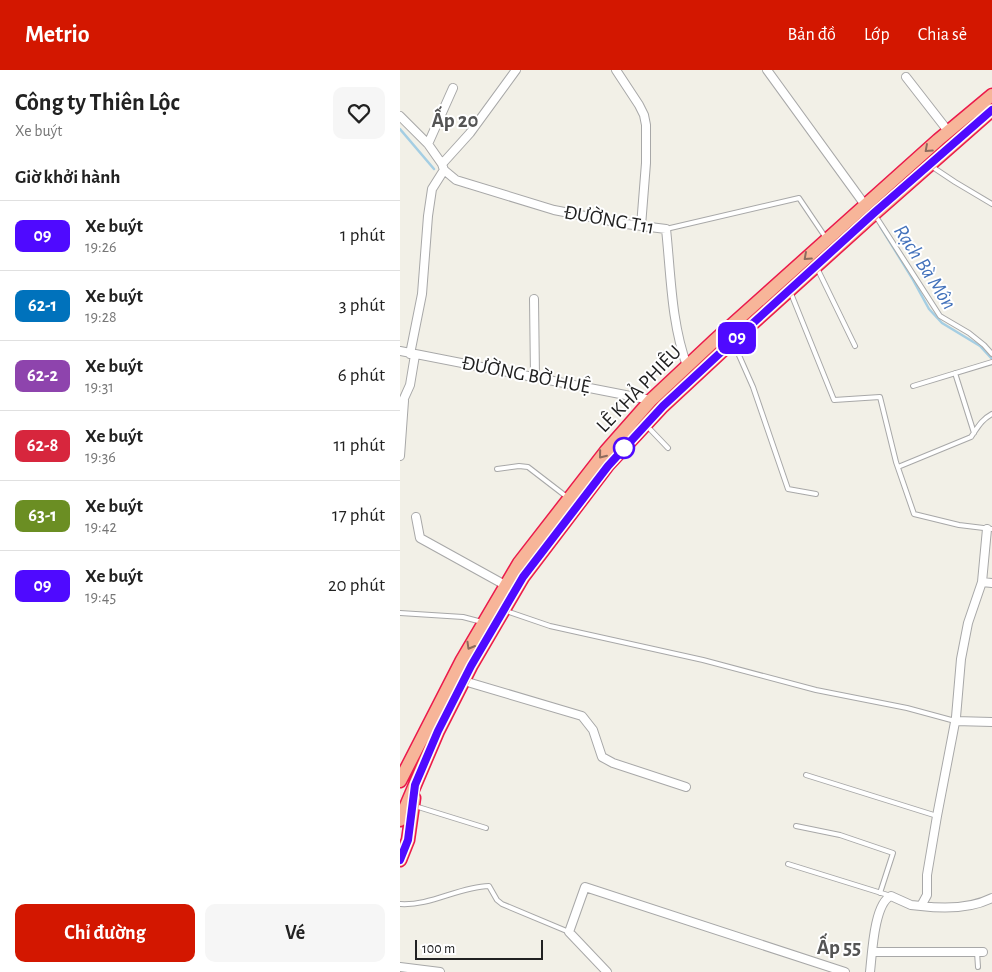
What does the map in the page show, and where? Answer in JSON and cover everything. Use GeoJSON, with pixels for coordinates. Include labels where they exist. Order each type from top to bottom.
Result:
{"type":"FeatureCollection","features":[{"type":"Feature","properties":{"kind":"highway","name":"LÊ KHẢ PHIÊU"},"geometry":{"type":"LineString","coordinates":[[400,820],[438,731],[503,610],[523,577],[602,473],[663,406],[816,266],[948,131],[992,95]]}},
{"type":"Feature","properties":{"kind":"highway","name":"LÊ KHẢ PHIÊU"},"geometry":{"type":"LineString","coordinates":[[400,781],[462,660],[519,562],[606,451],[652,400],[687,366],[827,239],[930,164],[992,110]]}},
{"type":"Feature","properties":{"kind":"highway","name":"LÊ KHẢ PHIÊU"},"geometry":{"type":"LineString","coordinates":[[400,860],[408,840],[415,785]]}},
{"type":"Feature","properties":{"kind":"street"},"geometry":{"type":"LineString","coordinates":[[400,456],[402,404],[410,385],[412,354],[423,287],[428,216],[432,189],[443,167],[516,70]]}},
{"type":"Feature","properties":{"kind":"street"},"geometry":{"type":"LineString","coordinates":[[616,70],[639,105],[646,125],[646,163],[641,226]]}},
{"type":"Feature","properties":{"kind":"street"},"geometry":{"type":"LineString","coordinates":[[767,70],[870,209]]}},
{"type":"Feature","properties":{"kind":"street"},"geometry":{"type":"LineString","coordinates":[[906,77],[948,131]]}},
{"type":"Feature","properties":{"kind":"street"},"geometry":{"type":"LineString","coordinates":[[428,144],[452,88]]}},
{"type":"Feature","properties":{"kind":"street","name":"ĐƯỜNG T11"},"geometry":{"type":"LineString","coordinates":[[400,116],[428,144],[443,167],[456,180],[554,210],[666,229]]}},
{"type":"Feature","properties":{"kind":"street"},"geometry":{"type":"LineString","coordinates":[[666,229],[674,315],[681,350],[687,366]]}},
{"type":"Feature","properties":{"kind":"street"},"geometry":{"type":"LineString","coordinates":[[534,299],[535,377]]}},
{"type":"Feature","properties":{"kind":"street","name":"ĐƯỜNG BỜ HUỆ"},"geometry":{"type":"LineString","coordinates":[[400,351],[652,400]]}},
{"type":"Feature","properties":{"kind":"street"},"geometry":{"type":"LineString","coordinates":[[416,517],[420,538],[505,585]]}},
{"type":"Feature","properties":{"kind":"street"},"geometry":{"type":"LineString","coordinates":[[921,906],[927,895],[927,875],[955,721],[961,659],[968,624],[982,582],[990,529]]}},
{"type":"Feature","properties":{"kind":"street"},"geometry":{"type":"LineString","coordinates":[[982,582],[992,582]]}},
{"type":"Feature","properties":{"kind":"street"},"geometry":{"type":"LineString","coordinates":[[464,681],[582,716],[593,730],[602,757],[613,763],[686,787]]}},
{"type":"Feature","properties":{"kind":"street"},"geometry":{"type":"LineString","coordinates":[[955,721],[992,722]]}},
{"type":"Feature","properties":{"kind":"street"},"geometry":{"type":"LineString","coordinates":[[607,972],[569,932],[585,887],[845,972]]}},
{"type":"Feature","properties":{"kind":"street"},"geometry":{"type":"LineString","coordinates":[[870,972],[879,909],[886,898],[891,896],[912,904],[941,908],[964,906],[992,898]]}},
{"type":"Feature","properties":{"kind":"street"},"geometry":{"type":"LineString","coordinates":[[872,952],[980,951]]}},
{"type":"Feature","properties":{"kind":"street"},"geometry":{"type":"LineString","coordinates":[[400,967],[440,972]]}},
{"type":"Feature","properties":{"kind":"lane"},"geometry":{"type":"LineString","coordinates":[[930,164],[954,182],[992,204]]}},
{"type":"Feature","properties":{"kind":"lane","name":"ĐƯỜNG T11"},"geometry":{"type":"LineString","coordinates":[[666,229],[799,198],[827,239]]}},
{"type":"Feature","properties":{"kind":"lane"},"geometry":{"type":"LineString","coordinates":[[870,209],[940,316],[969,333],[992,354]]}},
{"type":"Feature","properties":{"kind":"lane"},"geometry":{"type":"LineString","coordinates":[[816,266],[855,346]]}},
{"type":"Feature","properties":{"kind":"lane"},"geometry":{"type":"LineString","coordinates":[[790,289],[834,400],[880,397],[898,467],[914,514],[959,525],[990,529]]}},
{"type":"Feature","properties":{"kind":"lane"},"geometry":{"type":"LineString","coordinates":[[733,342],[753,387],[788,489],[816,494]]}},
{"type":"Feature","properties":{"kind":"lane"},"geometry":{"type":"LineString","coordinates":[[913,386],[990,363]]}},
{"type":"Feature","properties":{"kind":"lane"},"geometry":{"type":"LineString","coordinates":[[954,373],[974,432]]}},
{"type":"Feature","properties":{"kind":"lane"},"geometry":{"type":"LineString","coordinates":[[898,467],[971,437],[976,426],[983,418],[992,414]]}},
{"type":"Feature","properties":{"kind":"lane"},"geometry":{"type":"LineString","coordinates":[[646,425],[668,448]]}},
{"type":"Feature","properties":{"kind":"lane"},"geometry":{"type":"LineString","coordinates":[[497,469],[519,466],[528,467],[569,498]]}},
{"type":"Feature","properties":{"kind":"lane"},"geometry":{"type":"LineString","coordinates":[[503,610],[550,626],[703,660],[816,690],[907,708],[955,721]]}},
{"type":"Feature","properties":{"kind":"lane"},"geometry":{"type":"LineString","coordinates":[[400,614],[463,617],[484,622]]}},
{"type":"Feature","properties":{"kind":"lane"},"geometry":{"type":"LineString","coordinates":[[806,775],[937,816]]}},
{"type":"Feature","properties":{"kind":"lane"},"geometry":{"type":"LineString","coordinates":[[413,805],[486,828]]}},
{"type":"Feature","properties":{"kind":"lane"},"geometry":{"type":"LineString","coordinates":[[796,826],[840,836],[893,853],[880,893]]}},
{"type":"Feature","properties":{"kind":"lane"},"geometry":{"type":"LineString","coordinates":[[788,864],[891,896]]}},
{"type":"Feature","properties":{"kind":"lane"},"geometry":{"type":"LineString","coordinates":[[400,904],[411,905],[468,889],[489,886],[497,900],[502,904],[569,932]]}},
{"type":"Feature","properties":{"kind":"lane"},"geometry":{"type":"LineString","coordinates":[[978,967],[980,951]]}},
{"type":"Feature","properties":{"kind":"waterway"},"geometry":{"type":"LineString","coordinates":[[400,129],[434,169]]}},
{"type":"Feature","properties":{"kind":"waterway","name":"Rạch Bà Môn"},"geometry":{"type":"LineString","coordinates":[[880,226],[929,309],[942,323],[980,346],[992,359]]}},
{"type":"Feature","properties":{"kind":"bus line","name":"09"},"geometry":{"type":"LineString","coordinates":[[400,860],[408,840],[415,785],[438,731],[471,666],[523,577],[608,466],[663,406],[719,354],[874,213],[992,110]]}},
{"type":"Feature","properties":{"kind":"district","name":"Ấp 20"},"geometry":{"type":"Point","coordinates":[455,120]}},
{"type":"Feature","properties":{"kind":"district","name":"Ấp 55"},"geometry":{"type":"Point","coordinates":[839,947]}}]}
